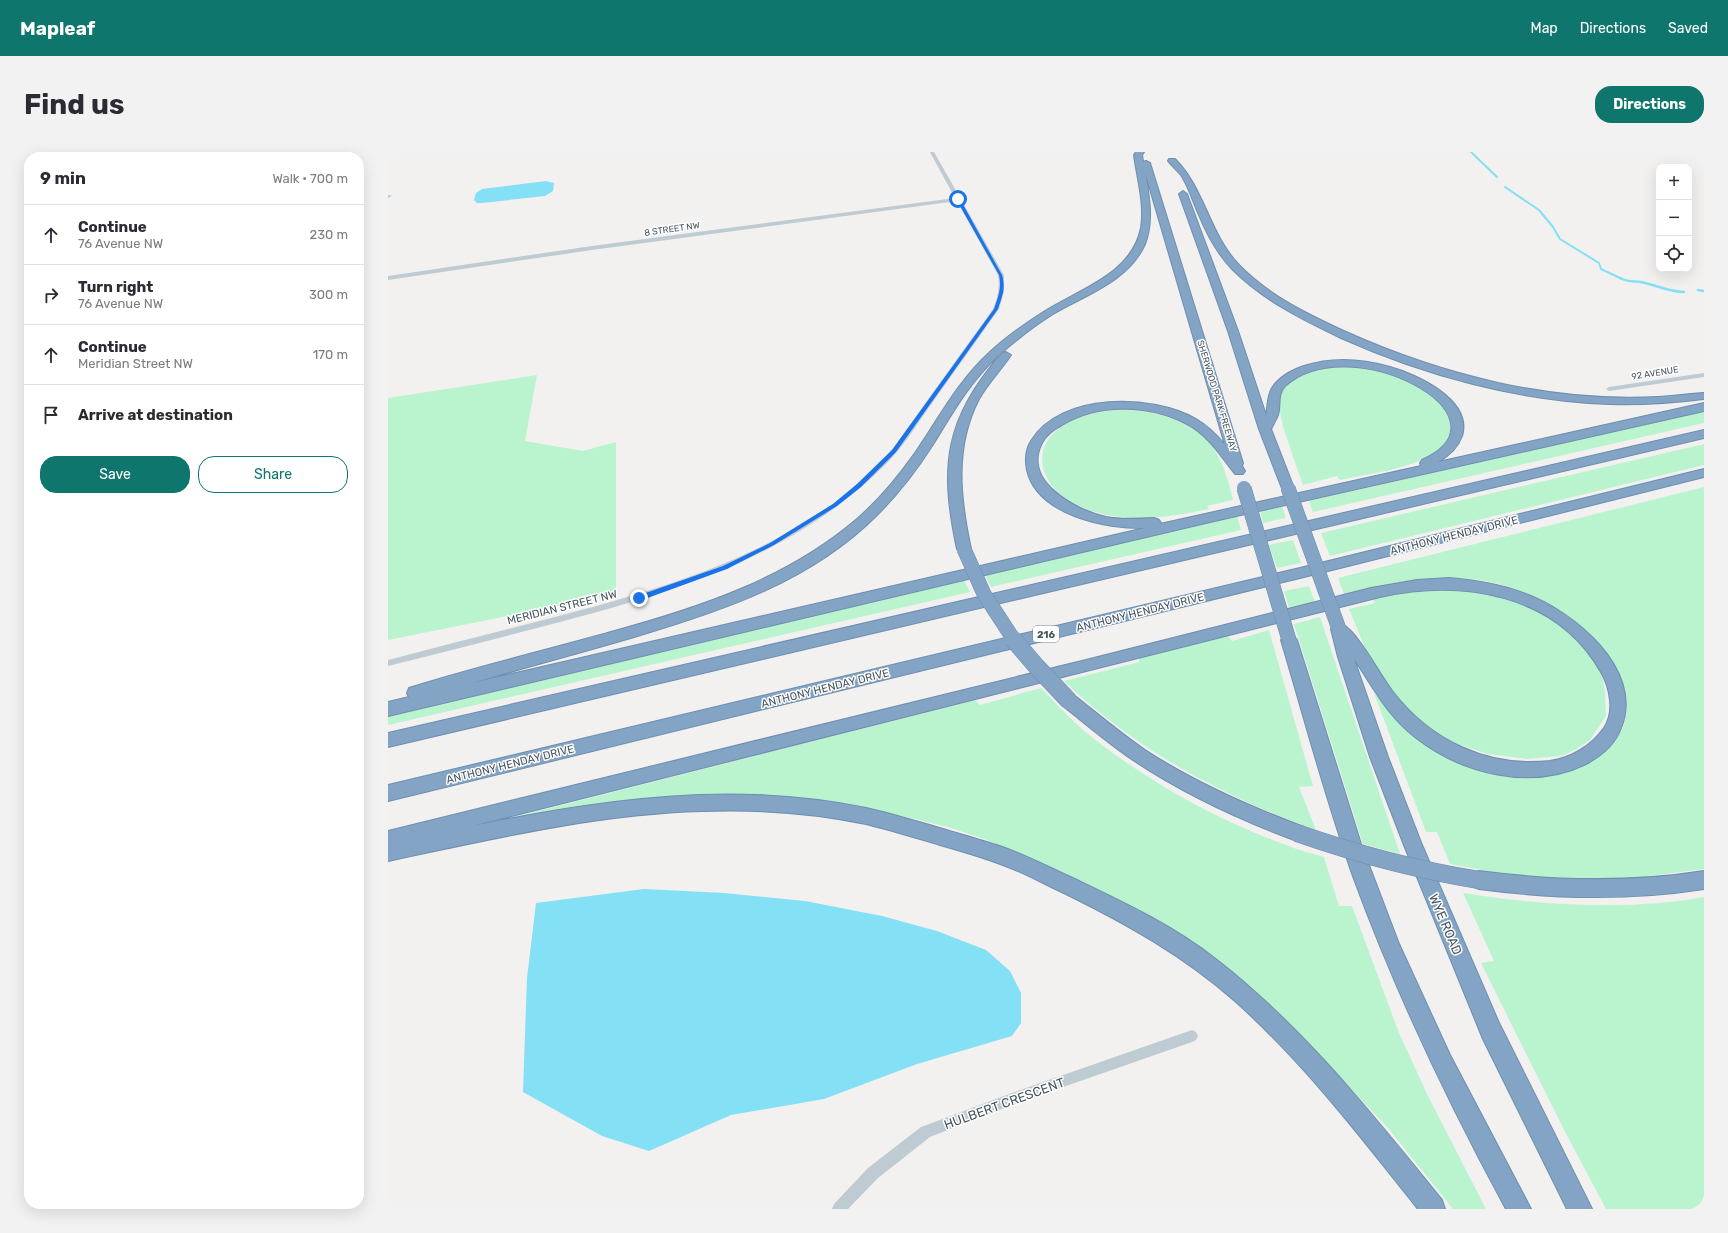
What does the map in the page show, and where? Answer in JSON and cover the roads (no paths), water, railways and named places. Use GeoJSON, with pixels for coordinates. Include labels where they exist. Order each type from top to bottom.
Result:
{"type":"FeatureCollection","features":[{"type":"Feature","properties":{"kind":"highway"},"geometry":{"type":"LineString","coordinates":[[388,700],[683,617],[746,593],[776,579],[804,564],[840,540],[861,524],[879,506],[912,466],[955,399],[983,364],[1005,344],[1036,321],[1120,271],[1137,253],[1143,239],[1146,226],[1146,215],[1138,155],[1140,152]]}},
{"type":"Feature","properties":{"kind":"highway","name":"SHERWOOD PARK FREEWAY"},"geometry":{"type":"LineString","coordinates":[[1143,152],[1289,640],[1350,838],[1378,917],[1421,1019],[1459,1098],[1519,1209]]}},
{"type":"Feature","properties":{"kind":"highway"},"geometry":{"type":"LineString","coordinates":[[1171,156],[1184,174],[1215,240],[1228,259],[1244,276],[1293,310],[1359,343],[1407,360],[1464,377],[1496,385],[1562,396],[1618,400],[1673,399],[1704,396]]}},
{"type":"Feature","properties":{"kind":"highway"},"geometry":{"type":"LineString","coordinates":[[388,839],[1086,666],[1354,598],[1426,584],[1454,583],[1502,590],[1536,604],[1570,624],[1586,639],[1607,665],[1617,690],[1618,710],[1613,726],[1600,747],[1581,759],[1557,767],[1530,770],[1498,768],[1463,756],[1429,738],[1399,711],[1378,683],[1362,657],[1339,629],[1288,488],[1265,429],[1233,331],[1200,244],[1171,156]]}},
{"type":"Feature","properties":{"kind":"highway"},"geometry":{"type":"LineString","coordinates":[[1091,289],[1014,347],[994,367],[971,403],[957,439],[953,476],[956,516],[964,550],[976,581],[1005,630],[1023,653],[1069,701],[1120,741],[1187,784],[1257,818],[1374,859],[1435,874],[1570,890],[1606,890],[1653,887],[1704,880]]}},
{"type":"Feature","properties":{"kind":"highway"},"geometry":{"type":"LineString","coordinates":[[1265,429],[1272,415],[1275,392],[1280,384],[1294,373],[1312,367],[1339,363],[1369,365],[1399,373],[1426,385],[1438,394],[1449,405],[1458,425],[1456,437],[1452,445],[1444,452],[1434,459],[1400,474]]}},
{"type":"Feature","properties":{"kind":"highway"},"geometry":{"type":"LineString","coordinates":[[1189,522],[1123,523],[1106,521],[1075,511],[1053,498],[1043,489],[1032,464],[1034,447],[1046,430],[1058,421],[1071,415],[1100,407],[1140,407],[1162,410],[1191,421],[1204,430],[1213,439],[1239,471]]}},
{"type":"Feature","properties":{"kind":"highway"},"geometry":{"type":"LineString","coordinates":[[388,710],[939,579],[1400,474],[1704,407]]}},
{"type":"Feature","properties":{"kind":"highway"},"geometry":{"type":"LineString","coordinates":[[388,740],[1704,434]]}},
{"type":"Feature","properties":{"kind":"highway","name":"ANTHONY HENDAY DRIVE"},"geometry":{"type":"LineString","coordinates":[[388,793],[1292,575],[1704,473]]}},
{"type":"Feature","properties":{"kind":"highway","name":"WYE ROAD"},"geometry":{"type":"LineString","coordinates":[[1339,629],[1346,657],[1379,757],[1413,845],[1491,1031],[1580,1209]]}},
{"type":"Feature","properties":{"kind":"highway"},"geometry":{"type":"LineString","coordinates":[[388,852],[559,818],[603,811],[699,803],[752,803],[851,813],[894,823],[1010,858],[1112,906],[1161,932],[1210,968],[1257,1007],[1302,1053],[1348,1104],[1433,1209]]}},
{"type":"Feature","properties":{"kind":"street","name":"MERIDIAN STREET NW"},"geometry":{"type":"LineString","coordinates":[[388,663],[622,603],[699,578],[742,559],[778,540],[835,505],[883,463],[905,437],[996,309],[1001,295],[1002,282],[1000,275],[932,152]]}},
{"type":"Feature","properties":{"kind":"street","name":"8 STREET NW"},"geometry":{"type":"LineString","coordinates":[[388,278],[518,260],[600,246],[958,199]]}},
{"type":"Feature","properties":{"kind":"street","name":"92 AVENUE"},"geometry":{"type":"LineString","coordinates":[[1609,389],[1704,375]]}},
{"type":"Feature","properties":{"kind":"street","name":"HULBERT CRESCENT"},"geometry":{"type":"LineString","coordinates":[[839,1209],[873,1173],[926,1132],[1012,1099],[1192,1036]]}},
{"type":"Feature","properties":{"kind":"water"},"geometry":{"type":"Polygon","coordinates":[[[546,181],[554,183],[553,191],[545,196],[482,203],[477,203],[474,200],[476,193],[482,189],[546,181]]]}},
{"type":"Feature","properties":{"kind":"water"},"geometry":{"type":"Polygon","coordinates":[[[644,889],[724,893],[805,901],[882,916],[937,931],[986,950],[1010,971],[1021,993],[1021,1023],[1012,1036],[917,1064],[824,1099],[731,1115],[649,1151],[602,1136],[523,1092],[527,978],[536,903],[644,889]]]}},
{"type":"Feature","properties":{"kind":"waterway"},"geometry":{"type":"LineString","coordinates":[[1471,152],[1497,177]]}},
{"type":"Feature","properties":{"kind":"waterway"},"geometry":{"type":"LineString","coordinates":[[1505,187],[1539,210],[1553,227],[1560,239],[1599,263],[1601,269],[1622,279]]}},
{"type":"Feature","properties":{"kind":"waterway"},"geometry":{"type":"LineString","coordinates":[[1620,278],[1628,281],[1647,283],[1673,291],[1684,292]]}},
{"type":"Feature","properties":{"kind":"waterway"},"geometry":{"type":"LineString","coordinates":[[1698,290],[1704,291]]}}]}
